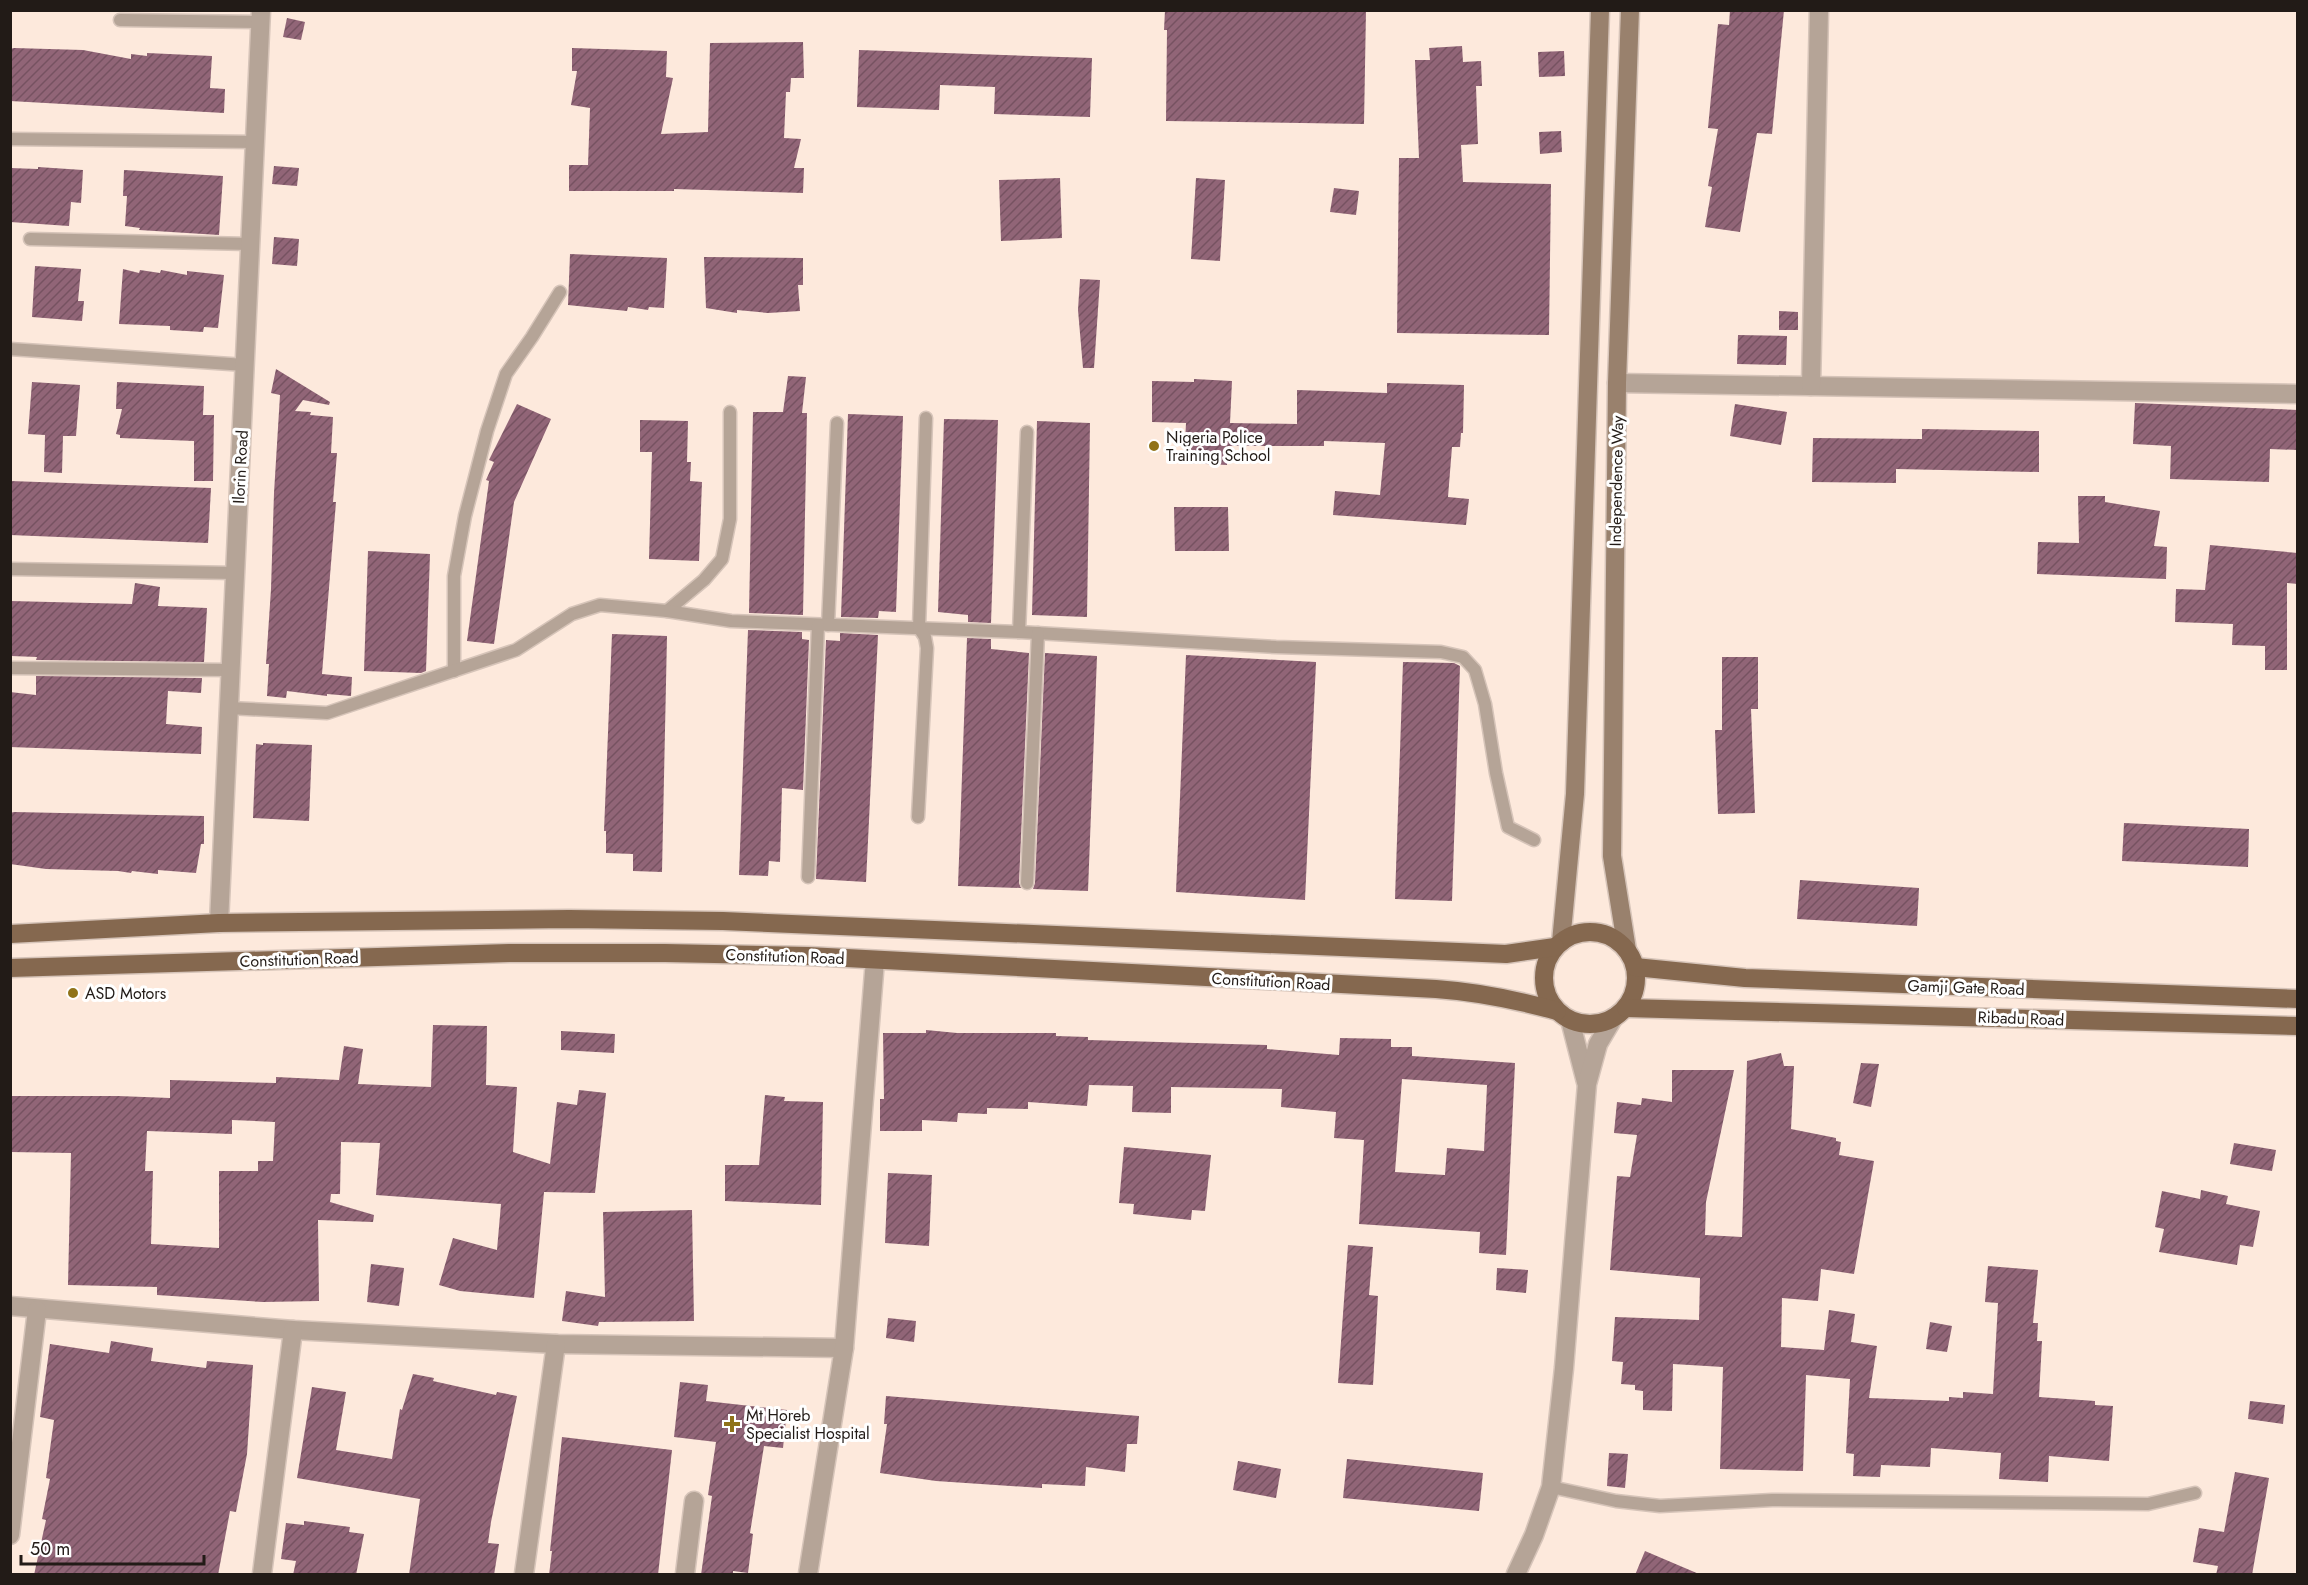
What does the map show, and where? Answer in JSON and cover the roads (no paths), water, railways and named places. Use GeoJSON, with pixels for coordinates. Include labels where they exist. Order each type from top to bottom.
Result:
{"type":"FeatureCollection","features":[{"type":"Feature","properties":{"kind":"main road","name":"Independence Way"},"geometry":{"type":"LineString","coordinates":[[1558,945],[1575,794],[1600,10]]}},
{"type":"Feature","properties":{"kind":"main road","name":"Independence Way"},"geometry":{"type":"LineString","coordinates":[[1627,950],[1612,856],[1617,383],[1630,10]]}},
{"type":"Feature","properties":{"kind":"main road","name":"Constitution Road"},"geometry":{"type":"LineString","coordinates":[[10,934],[219,923],[443,919],[723,921],[1506,954],[1558,945]]}},
{"type":"Feature","properties":{"kind":"main road"},"geometry":{"type":"LineString","coordinates":[[1595,932],[1613,938],[1627,950],[1635,967],[1635,988],[1620,1012],[1600,1023],[1585,1024],[1563,1015],[1549,1000],[1544,987],[1544,973],[1547,959],[1558,945],[1577,933],[1595,932]]}},
{"type":"Feature","properties":{"kind":"main road","name":"Constitution Road"},"geometry":{"type":"LineString","coordinates":[[10,968],[509,953],[665,953],[875,960],[1447,990],[1509,998],[1563,1015]]}},
{"type":"Feature","properties":{"kind":"main road","name":"Gamji Gate Road"},"geometry":{"type":"LineString","coordinates":[[1635,967],[1745,978],[2298,999]]}},
{"type":"Feature","properties":{"kind":"main road","name":"Ribadu Road"},"geometry":{"type":"LineString","coordinates":[[1620,1012],[1745,1010],[2298,1026]]}},
{"type":"Feature","properties":{"kind":"street"},"geometry":{"type":"LineString","coordinates":[[1811,386],[1819,10]]}},
{"type":"Feature","properties":{"kind":"street","name":"Ilorin Road"},"geometry":{"type":"LineString","coordinates":[[219,923],[261,16]]}},
{"type":"Feature","properties":{"kind":"street"},"geometry":{"type":"LineString","coordinates":[[1617,383],[2298,394]]}},
{"type":"Feature","properties":{"kind":"street"},"geometry":{"type":"LineString","coordinates":[[808,1575],[844,1347],[875,960]]}},
{"type":"Feature","properties":{"kind":"street"},"geometry":{"type":"LineString","coordinates":[[1516,1575],[1534,1535],[1551,1487],[1564,1368],[1587,1084],[1598,1044],[1620,1012]]}},
{"type":"Feature","properties":{"kind":"street"},"geometry":{"type":"LineString","coordinates":[[1563,1015],[1587,1084]]}},
{"type":"Feature","properties":{"kind":"street"},"geometry":{"type":"LineString","coordinates":[[10,1306],[294,1330],[556,1344],[844,1347]]}},
{"type":"Feature","properties":{"kind":"street"},"geometry":{"type":"LineString","coordinates":[[10,1535],[37,1310]]}},
{"type":"Feature","properties":{"kind":"street"},"geometry":{"type":"LineString","coordinates":[[262,1575],[294,1330]]}},
{"type":"Feature","properties":{"kind":"street"},"geometry":{"type":"LineString","coordinates":[[524,1575],[556,1344]]}},
{"type":"Feature","properties":{"kind":"street"},"geometry":{"type":"LineString","coordinates":[[685,1575],[694,1501]]}},
{"type":"Feature","properties":{"kind":"lane"},"geometry":{"type":"LineString","coordinates":[[120,20],[261,16]]}},
{"type":"Feature","properties":{"kind":"lane"},"geometry":{"type":"LineString","coordinates":[[10,139],[255,142]]}},
{"type":"Feature","properties":{"kind":"lane"},"geometry":{"type":"LineString","coordinates":[[30,239],[250,244]]}},
{"type":"Feature","properties":{"kind":"lane"},"geometry":{"type":"LineString","coordinates":[[454,671],[454,576],[465,516],[487,431],[506,374],[560,292]]}},
{"type":"Feature","properties":{"kind":"lane"},"geometry":{"type":"LineString","coordinates":[[10,350],[245,365]]}},
{"type":"Feature","properties":{"kind":"lane"},"geometry":{"type":"LineString","coordinates":[[667,611],[704,580],[722,559],[730,519],[730,412]]}},
{"type":"Feature","properties":{"kind":"lane"},"geometry":{"type":"LineString","coordinates":[[918,817],[927,648],[925,637],[919,628],[926,418]]}},
{"type":"Feature","properties":{"kind":"lane"},"geometry":{"type":"LineString","coordinates":[[808,878],[837,423]]}},
{"type":"Feature","properties":{"kind":"lane"},"geometry":{"type":"LineString","coordinates":[[1019,632],[1027,432]]}},
{"type":"Feature","properties":{"kind":"lane"},"geometry":{"type":"LineString","coordinates":[[10,569],[235,573]]}},
{"type":"Feature","properties":{"kind":"lane"},"geometry":{"type":"LineString","coordinates":[[229,708],[327,713],[516,650],[572,614],[600,605],[667,611],[731,621],[1019,632],[1276,647],[1441,652],[1463,657],[1475,670],[1485,704],[1496,773],[1508,827],[1534,840]]}},
{"type":"Feature","properties":{"kind":"lane"},"geometry":{"type":"LineString","coordinates":[[1027,883],[1038,633]]}},
{"type":"Feature","properties":{"kind":"lane"},"geometry":{"type":"LineString","coordinates":[[10,668],[231,670]]}},
{"type":"Feature","properties":{"kind":"lane"},"geometry":{"type":"LineString","coordinates":[[1551,1487],[1616,1501],[1660,1506],[1772,1500],[2148,1504],[2195,1493]]}},
{"type":"Feature","properties":{"kind":"place","name":"Nigeria Police Training School"},"geometry":{"type":"Point","coordinates":[1154,446]}},
{"type":"Feature","properties":{"kind":"place","name":"ASD Motors"},"geometry":{"type":"Point","coordinates":[73,993]}},
{"type":"Feature","properties":{"kind":"place","name":"Mt Horeb Specialist Hospital"},"geometry":{"type":"Point","coordinates":[732,1424]}}]}
